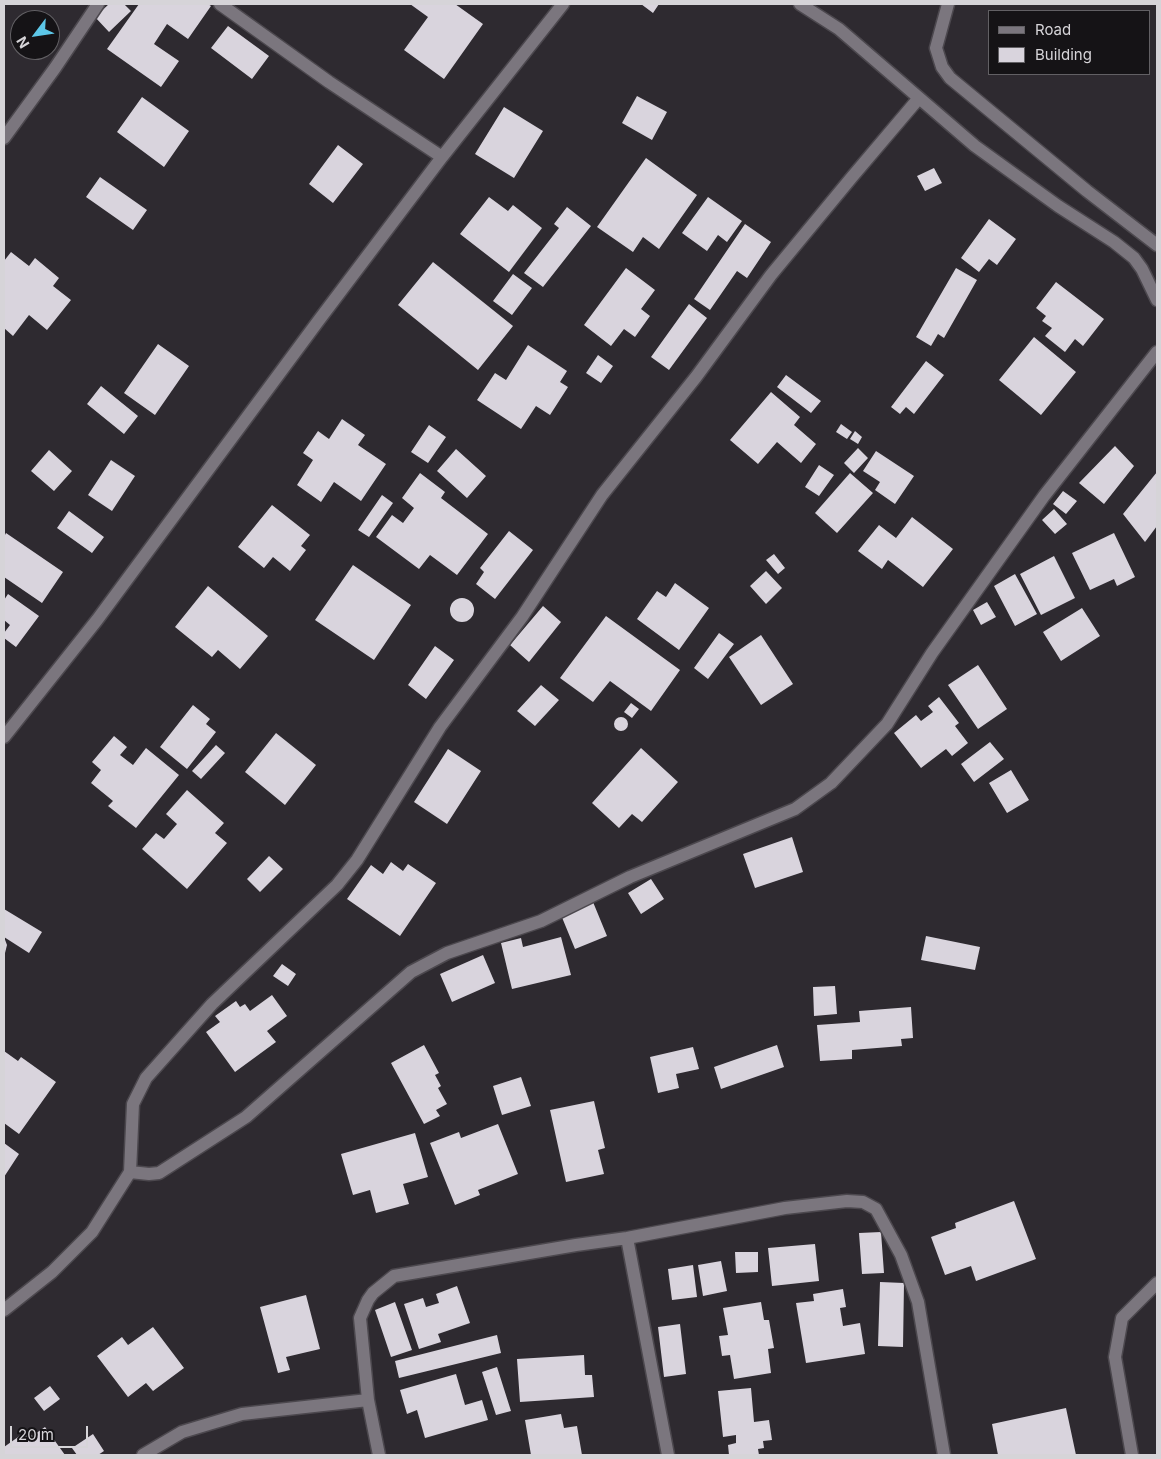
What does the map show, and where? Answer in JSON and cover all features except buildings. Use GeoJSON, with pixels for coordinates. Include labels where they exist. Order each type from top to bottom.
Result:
{"type":"FeatureCollection","features":[{"type":"Feature","properties":{"kind":"street"},"geometry":{"type":"LineString","coordinates":[[4,138],[98,4]]}},
{"type":"Feature","properties":{"kind":"street"},"geometry":{"type":"LineString","coordinates":[[220,4],[329,82],[442,157]]}},
{"type":"Feature","properties":{"kind":"street"},"geometry":{"type":"LineString","coordinates":[[4,737],[98,620],[319,320],[442,157],[563,4]]}},
{"type":"Feature","properties":{"kind":"street"},"geometry":{"type":"LineString","coordinates":[[800,4],[839,29],[975,146],[1058,206],[1114,242],[1134,258],[1142,269],[1157,300]]}},
{"type":"Feature","properties":{"kind":"street"},"geometry":{"type":"LineString","coordinates":[[948,4],[936,48],[942,67],[950,78],[1087,192],[1157,245]]}},
{"type":"Feature","properties":{"kind":"street"},"geometry":{"type":"LineString","coordinates":[[4,1310],[52,1272],[92,1232],[130,1172],[133,1104],[146,1078],[212,1004],[337,885],[357,860],[440,727],[522,617],[602,495],[696,377],[771,275],[852,176],[920,98]]}},
{"type":"Feature","properties":{"kind":"street"},"geometry":{"type":"LineString","coordinates":[[130,1172],[148,1174],[158,1172],[246,1117],[410,972],[447,953],[541,921],[630,877],[795,809],[831,782],[887,724],[932,653],[1044,496],[1157,352]]}},
{"type":"Feature","properties":{"kind":"street"},"geometry":{"type":"LineString","coordinates":[[379,1455],[368,1400],[360,1318],[373,1293],[394,1276],[627,1238],[785,1208],[847,1201],[863,1202],[876,1209],[901,1255],[918,1302],[944,1455]]}},
{"type":"Feature","properties":{"kind":"street"},"geometry":{"type":"LineString","coordinates":[[627,1238],[668,1455]]}},
{"type":"Feature","properties":{"kind":"street"},"geometry":{"type":"LineString","coordinates":[[1132,1455],[1115,1357],[1122,1318],[1157,1282]]}},
{"type":"Feature","properties":{"kind":"street"},"geometry":{"type":"LineString","coordinates":[[143,1455],[182,1432],[242,1414],[368,1400]]}}]}
